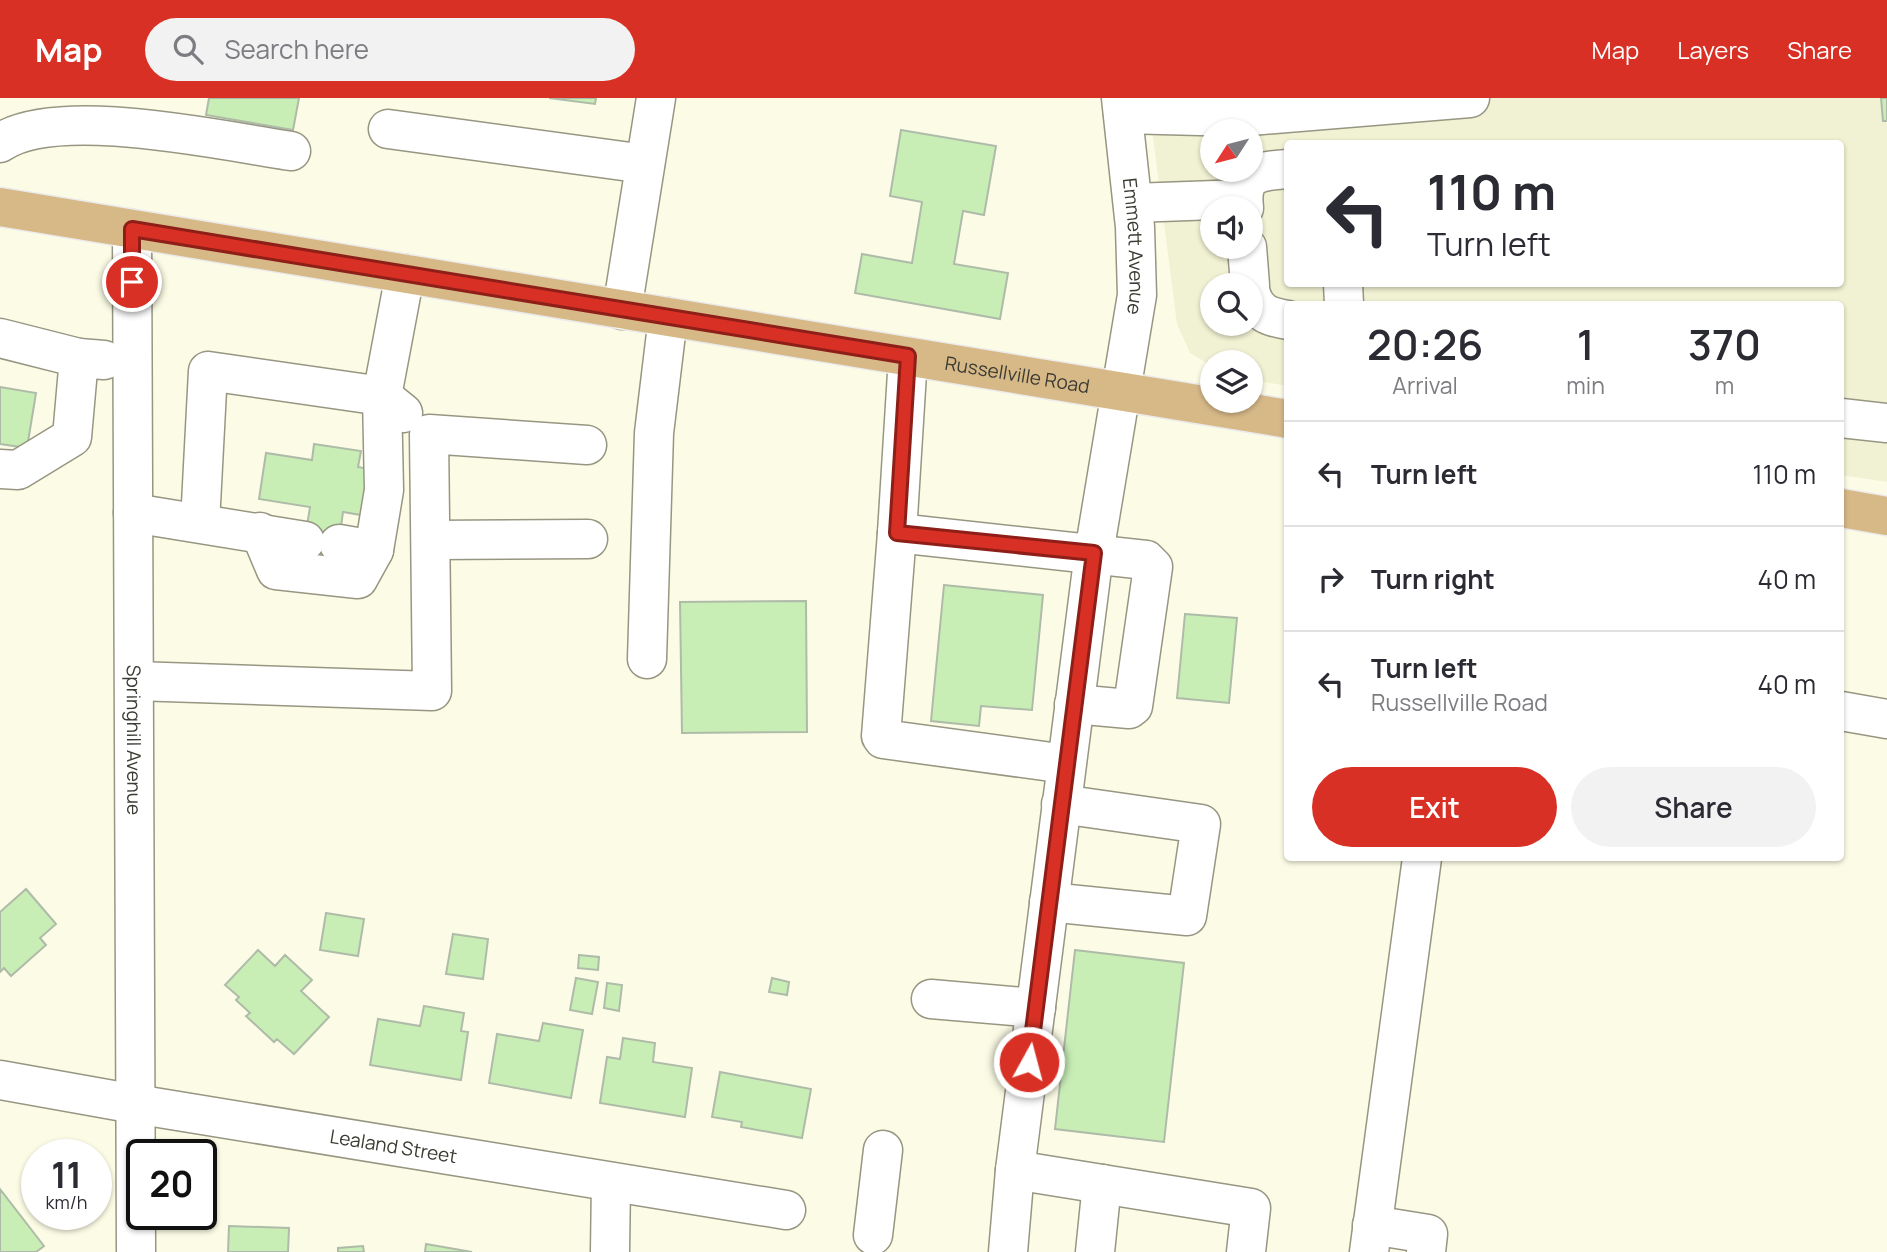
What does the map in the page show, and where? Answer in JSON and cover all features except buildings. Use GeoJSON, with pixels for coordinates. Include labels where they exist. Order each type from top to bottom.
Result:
{"type":"FeatureCollection","features":[{"type":"Feature","properties":{"kind":"main road","name":"Russellville Road"},"geometry":{"type":"LineString","coordinates":[[0,207],[1284,418]]}},
{"type":"Feature","properties":{"kind":"main road"},"geometry":{"type":"LineString","coordinates":[[1844,509],[1887,516]]}},
{"type":"Feature","properties":{"kind":"street"},"geometry":{"type":"LineString","coordinates":[[622,310],[656,98]]}},
{"type":"Feature","properties":{"kind":"street"},"geometry":{"type":"LineString","coordinates":[[1122,106],[1239,117],[1470,98]]}},
{"type":"Feature","properties":{"kind":"street","name":"Emmett Avenue"},"geometry":{"type":"LineString","coordinates":[[1007,1252],[1015,1170],[1094,553],[1136,295],[1133,203],[1122,106]]}},
{"type":"Feature","properties":{"kind":"street"},"geometry":{"type":"LineString","coordinates":[[0,143],[31,130],[132,113],[291,151]]}},
{"type":"Feature","properties":{"kind":"street"},"geometry":{"type":"LineString","coordinates":[[388,129],[645,164]]}},
{"type":"Feature","properties":{"kind":"street"},"geometry":{"type":"LineString","coordinates":[[1245,196],[1248,180],[1254,175],[1284,169]]}},
{"type":"Feature","properties":{"kind":"street"},"geometry":{"type":"LineString","coordinates":[[1133,203],[1200,203]]}},
{"type":"Feature","properties":{"kind":"street","name":"Springhill Avenue"},"geometry":{"type":"LineString","coordinates":[[132,229],[136,1252]]}},
{"type":"Feature","properties":{"kind":"street"},"geometry":{"type":"LineString","coordinates":[[339,545],[384,490],[382,396],[405,274]]}},
{"type":"Feature","properties":{"kind":"street"},"geometry":{"type":"LineString","coordinates":[[1263,314],[1284,319]]}},
{"type":"Feature","properties":{"kind":"street"},"geometry":{"type":"LineString","coordinates":[[647,659],[654,433],[668,317]]}},
{"type":"Feature","properties":{"kind":"street"},"geometry":{"type":"LineString","coordinates":[[0,338],[79,358],[132,363]]}},
{"type":"Feature","properties":{"kind":"street"},"geometry":{"type":"LineString","coordinates":[[908,356],[881,736],[886,741],[1066,764]]}},
{"type":"Feature","properties":{"kind":"street"},"geometry":{"type":"LineString","coordinates":[[0,469],[18,470],[72,437],[79,358]]}},
{"type":"Feature","properties":{"kind":"street"},"geometry":{"type":"LineString","coordinates":[[200,523],[208,371],[382,396],[429,434],[587,444]]}},
{"type":"Feature","properties":{"kind":"street"},"geometry":{"type":"LineString","coordinates":[[1844,418],[1887,423]]}},
{"type":"Feature","properties":{"kind":"street"},"geometry":{"type":"LineString","coordinates":[[135,681],[432,691],[429,434]]}},
{"type":"Feature","properties":{"kind":"street"},"geometry":{"type":"LineString","coordinates":[[133,513],[339,545]]}},
{"type":"Feature","properties":{"kind":"street"},"geometry":{"type":"LineString","coordinates":[[260,532],[276,570],[358,579],[339,545]]}},
{"type":"Feature","properties":{"kind":"street"},"geometry":{"type":"LineString","coordinates":[[897,533],[1146,560],[1153,567],[1133,706],[1129,709],[1074,704]]}},
{"type":"Feature","properties":{"kind":"street"},"geometry":{"type":"LineString","coordinates":[[431,540],[588,539]]}},
{"type":"Feature","properties":{"kind":"street"},"geometry":{"type":"LineString","coordinates":[[1844,712],[1887,719]]}},
{"type":"Feature","properties":{"kind":"street"},"geometry":{"type":"LineString","coordinates":[[1049,902],[1187,916],[1201,824],[1062,804]]}},
{"type":"Feature","properties":{"kind":"street"},"geometry":{"type":"LineString","coordinates":[[1422,861],[1370,1238],[1428,1234],[1426,1252]]}},
{"type":"Feature","properties":{"kind":"street"},"geometry":{"type":"LineString","coordinates":[[932,999],[1036,1008]]}},
{"type":"Feature","properties":{"kind":"street","name":"Lealand Street"},"geometry":{"type":"LineString","coordinates":[[0,1080],[786,1210]]}},
{"type":"Feature","properties":{"kind":"street"},"geometry":{"type":"LineString","coordinates":[[873,1235],[883,1150]]}},
{"type":"Feature","properties":{"kind":"street"},"geometry":{"type":"LineString","coordinates":[[1015,1170],[1251,1208],[1246,1252]]}},
{"type":"Feature","properties":{"kind":"street"},"geometry":{"type":"LineString","coordinates":[[610,1252],[611,1182]]}},
{"type":"Feature","properties":{"kind":"street"},"geometry":{"type":"LineString","coordinates":[[1095,1252],[1102,1184]]}},
{"type":"Feature","properties":{"kind":"shaded area"},"geometry":{"type":"Polygon","coordinates":[[[1148,98],[1887,98],[1887,482],[1844,475],[1844,301],[1284,301],[1284,385],[1263,382],[1263,350],[1200,350],[1200,359],[1190,353],[1177,324],[1148,98]]]}},
{"type":"Feature","properties":{"kind":"route"},"geometry":{"type":"LineString","coordinates":[[132,282],[132,229],[908,356],[897,533],[1094,553],[1029,1062]]}}]}
